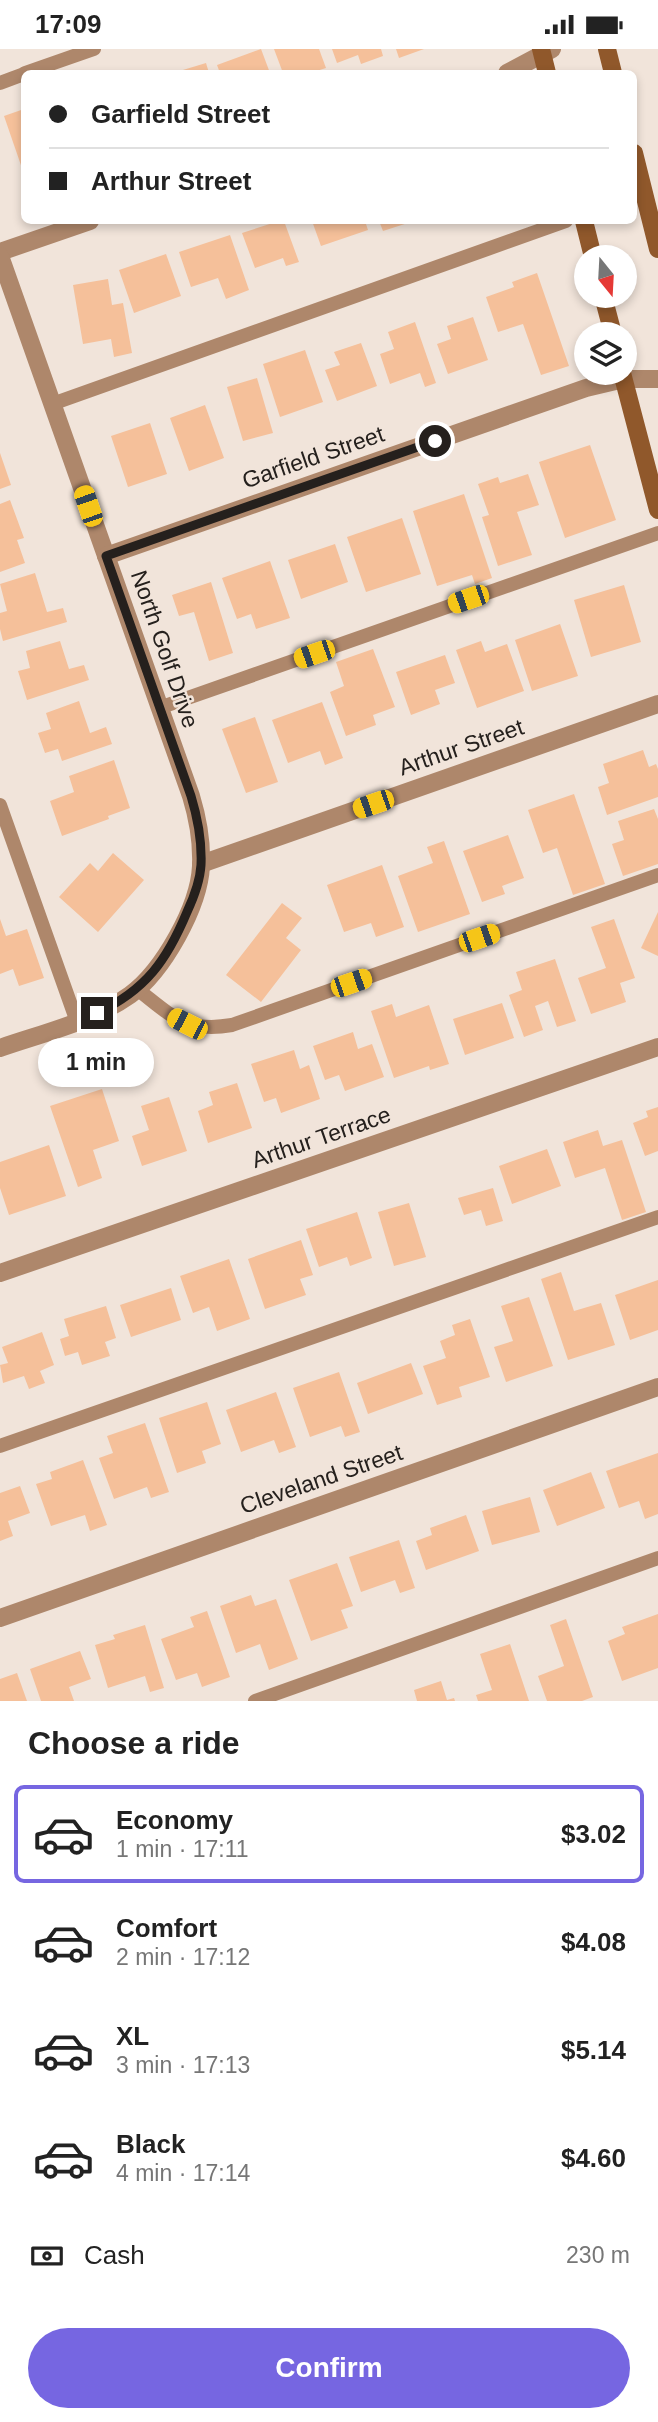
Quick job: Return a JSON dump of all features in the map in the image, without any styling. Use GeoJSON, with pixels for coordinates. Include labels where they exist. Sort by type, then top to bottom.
{"type":"FeatureCollection","features":[{"type":"Feature","properties":{"kind":"street"},"geometry":{"type":"LineString","coordinates":[[607,49],[612,70]]}},
{"type":"Feature","properties":{"kind":"street"},"geometry":{"type":"LineString","coordinates":[[512,70],[545,50],[547,70]]}},
{"type":"Feature","properties":{"kind":"street"},"geometry":{"type":"LineString","coordinates":[[637,165],[658,249]]}},
{"type":"Feature","properties":{"kind":"street"},"geometry":{"type":"LineString","coordinates":[[0,254],[82,224]]}},
{"type":"Feature","properties":{"kind":"street"},"geometry":{"type":"LineString","coordinates":[[585,224],[590,245]]}},
{"type":"Feature","properties":{"kind":"street","name":"North Golf Drive"},"geometry":{"type":"LineString","coordinates":[[0,254],[195,810],[201,864]]}},
{"type":"Feature","properties":{"kind":"street","name":"Garfield Street"},"geometry":{"type":"LineString","coordinates":[[637,377],[658,379]]}},
{"type":"Feature","properties":{"kind":"street","name":"Garfield Street"},"geometry":{"type":"LineString","coordinates":[[106,556],[595,385]]}},
{"type":"Feature","properties":{"kind":"street"},"geometry":{"type":"LineString","coordinates":[[625,385],[658,510]]}},
{"type":"Feature","properties":{"kind":"street","name":"Arthur Street"},"geometry":{"type":"LineString","coordinates":[[201,864],[658,704]]}},
{"type":"Feature","properties":{"kind":"street"},"geometry":{"type":"LineString","coordinates":[[0,1048],[77,1022],[108,1008],[137,989],[159,967],[172,946],[195,893],[201,864]]}},
{"type":"Feature","properties":{"kind":"street","name":"Arthur Terrace"},"geometry":{"type":"LineString","coordinates":[[0,1273],[658,1047]]}},
{"type":"Feature","properties":{"kind":"street","name":"Cleveland Street"},"geometry":{"type":"LineString","coordinates":[[0,1618],[658,1387]]}},
{"type":"Feature","properties":{"kind":"lane"},"geometry":{"type":"LineString","coordinates":[[36,70],[94,49]]}},
{"type":"Feature","properties":{"kind":"lane"},"geometry":{"type":"LineString","coordinates":[[0,83],[21,75]]}},
{"type":"Feature","properties":{"kind":"lane"},"geometry":{"type":"LineString","coordinates":[[52,404],[558,224]]}},
{"type":"Feature","properties":{"kind":"lane"},"geometry":{"type":"LineString","coordinates":[[159,708],[658,533]]}},
{"type":"Feature","properties":{"kind":"lane"},"geometry":{"type":"LineString","coordinates":[[0,805],[77,1022]]}},
{"type":"Feature","properties":{"kind":"lane"},"geometry":{"type":"LineString","coordinates":[[137,989],[187,1024],[213,1028],[232,1025],[658,875]]}},
{"type":"Feature","properties":{"kind":"lane"},"geometry":{"type":"LineString","coordinates":[[0,1446],[658,1217]]}},
{"type":"Feature","properties":{"kind":"lane"},"geometry":{"type":"LineString","coordinates":[[255,1701],[658,1558]]}},
{"type":"Feature","properties":{"kind":"building"},"geometry":{"type":"Polygon","coordinates":[[[261,49],[269,70],[219,70],[217,65],[261,49]]]}},
{"type":"Feature","properties":{"kind":"building"},"geometry":{"type":"Polygon","coordinates":[[[274,49],[319,49],[326,68],[320,70],[282,70],[274,49]]]}},
{"type":"Feature","properties":{"kind":"building"},"geometry":{"type":"Polygon","coordinates":[[[332,49],[381,49],[383,56],[361,64],[358,55],[337,63],[332,49]]]}},
{"type":"Feature","properties":{"kind":"building"},"geometry":{"type":"Polygon","coordinates":[[[396,49],[424,49],[399,58],[396,49]]]}},
{"type":"Feature","properties":{"kind":"building"},"geometry":{"type":"Polygon","coordinates":[[[206,63],[208,70],[183,70],[206,63]]]}},
{"type":"Feature","properties":{"kind":"building"},"geometry":{"type":"Polygon","coordinates":[[[21,110],[21,165],[4,116],[21,110]]]}},
{"type":"Feature","properties":{"kind":"building"},"geometry":{"type":"Polygon","coordinates":[[[270,224],[285,224],[299,262],[286,266],[283,258],[255,268],[242,233],[270,224]]]}},
{"type":"Feature","properties":{"kind":"building"},"geometry":{"type":"Polygon","coordinates":[[[313,224],[366,224],[368,230],[321,246],[313,224]]]}},
{"type":"Feature","properties":{"kind":"building"},"geometry":{"type":"Polygon","coordinates":[[[380,224],[405,224],[383,231],[380,224]]]}},
{"type":"Feature","properties":{"kind":"building"},"geometry":{"type":"Polygon","coordinates":[[[230,235],[249,290],[226,299],[218,278],[191,287],[179,252],[230,235]]]}},
{"type":"Feature","properties":{"kind":"building"},"geometry":{"type":"Polygon","coordinates":[[[166,254],[181,296],[134,313],[119,270],[166,254]]]}},
{"type":"Feature","properties":{"kind":"building"},"geometry":{"type":"Polygon","coordinates":[[[537,273],[569,366],[541,375],[523,324],[498,332],[486,297],[514,287],[512,282],[537,273]]]}},
{"type":"Feature","properties":{"kind":"building"},"geometry":{"type":"Polygon","coordinates":[[[108,279],[112,305],[123,303],[132,353],[114,357],[111,339],[83,344],[73,285],[108,279]]]}},
{"type":"Feature","properties":{"kind":"building"},"geometry":{"type":"Polygon","coordinates":[[[473,317],[488,360],[448,374],[437,344],[451,339],[447,326],[473,317]]]}},
{"type":"Feature","properties":{"kind":"building"},"geometry":{"type":"Polygon","coordinates":[[[415,322],[436,383],[425,387],[420,373],[390,384],[380,354],[394,349],[388,332],[415,322]]]}},
{"type":"Feature","properties":{"kind":"building"},"geometry":{"type":"Polygon","coordinates":[[[361,343],[377,386],[337,401],[325,370],[340,365],[334,352],[361,343]]]}},
{"type":"Feature","properties":{"kind":"building"},"geometry":{"type":"Polygon","coordinates":[[[305,350],[323,402],[280,417],[263,364],[305,350]]]}},
{"type":"Feature","properties":{"kind":"building"},"geometry":{"type":"Polygon","coordinates":[[[257,378],[273,433],[243,441],[227,387],[257,378]]]}},
{"type":"Feature","properties":{"kind":"building"},"geometry":{"type":"Polygon","coordinates":[[[205,405],[224,458],[189,471],[170,418],[205,405]]]}},
{"type":"Feature","properties":{"kind":"building"},"geometry":{"type":"Polygon","coordinates":[[[150,423],[167,474],[128,487],[111,436],[150,423]]]}},
{"type":"Feature","properties":{"kind":"building"},"geometry":{"type":"Polygon","coordinates":[[[590,445],[616,520],[565,538],[539,462],[590,445]]]}},
{"type":"Feature","properties":{"kind":"building"},"geometry":{"type":"Polygon","coordinates":[[[0,453],[11,485],[0,489],[0,453]]]}},
{"type":"Feature","properties":{"kind":"building"},"geometry":{"type":"Polygon","coordinates":[[[528,474],[539,505],[517,512],[532,555],[498,566],[482,517],[489,515],[478,484],[498,477],[500,483],[528,474]]]}},
{"type":"Feature","properties":{"kind":"building"},"geometry":{"type":"Polygon","coordinates":[[[464,494],[492,578],[475,584],[472,575],[437,586],[413,511],[464,494]]]}},
{"type":"Feature","properties":{"kind":"building"},"geometry":{"type":"Polygon","coordinates":[[[10,500],[24,538],[17,540],[25,563],[0,572],[0,504],[10,500]]]}},
{"type":"Feature","properties":{"kind":"building"},"geometry":{"type":"Polygon","coordinates":[[[402,518],[421,574],[366,592],[347,537],[402,518]]]}},
{"type":"Feature","properties":{"kind":"building"},"geometry":{"type":"Polygon","coordinates":[[[335,544],[348,582],[301,599],[288,560],[335,544]]]}},
{"type":"Feature","properties":{"kind":"building"},"geometry":{"type":"Polygon","coordinates":[[[270,561],[290,618],[256,629],[251,614],[237,619],[222,578],[270,561]]]}},
{"type":"Feature","properties":{"kind":"building"},"geometry":{"type":"Polygon","coordinates":[[[35,573],[47,612],[63,608],[67,622],[3,641],[0,613],[7,611],[0,584],[35,573]]]}},
{"type":"Feature","properties":{"kind":"building"},"geometry":{"type":"Polygon","coordinates":[[[211,582],[233,653],[209,661],[194,612],[179,616],[172,595],[211,582]]]}},
{"type":"Feature","properties":{"kind":"building"},"geometry":{"type":"Polygon","coordinates":[[[624,585],[641,642],[591,657],[574,600],[624,585]]]}},
{"type":"Feature","properties":{"kind":"building"},"geometry":{"type":"Polygon","coordinates":[[[560,624],[578,676],[532,691],[515,640],[560,624]]]}},
{"type":"Feature","properties":{"kind":"building"},"geometry":{"type":"Polygon","coordinates":[[[60,641],[69,669],[84,665],[89,680],[27,700],[18,671],[30,668],[26,651],[60,641]]]}},
{"type":"Feature","properties":{"kind":"building"},"geometry":{"type":"Polygon","coordinates":[[[481,641],[485,652],[507,644],[524,691],[477,708],[456,650],[481,641]]]}},
{"type":"Feature","properties":{"kind":"building"},"geometry":{"type":"Polygon","coordinates":[[[373,649],[395,707],[373,715],[376,725],[346,736],[330,692],[344,686],[336,662],[373,649]]]}},
{"type":"Feature","properties":{"kind":"building"},"geometry":{"type":"Polygon","coordinates":[[[445,655],[455,683],[435,690],[440,704],[411,715],[396,672],[445,655]]]}},
{"type":"Feature","properties":{"kind":"building"},"geometry":{"type":"Polygon","coordinates":[[[79,701],[90,733],[106,727],[112,744],[62,761],[58,749],[45,753],[38,733],[51,729],[46,713],[79,701]]]}},
{"type":"Feature","properties":{"kind":"building"},"geometry":{"type":"Polygon","coordinates":[[[322,702],[343,758],[325,765],[320,751],[288,763],[272,720],[322,702]]]}},
{"type":"Feature","properties":{"kind":"building"},"geometry":{"type":"Polygon","coordinates":[[[255,717],[278,782],[246,793],[222,729],[255,717]]]}},
{"type":"Feature","properties":{"kind":"building"},"geometry":{"type":"Polygon","coordinates":[[[643,750],[649,767],[656,764],[658,769],[658,797],[607,815],[598,787],[609,783],[603,764],[643,750]]]}},
{"type":"Feature","properties":{"kind":"building"},"geometry":{"type":"Polygon","coordinates":[[[114,760],[130,808],[108,816],[109,819],[62,836],[50,801],[74,792],[69,776],[114,760]]]}},
{"type":"Feature","properties":{"kind":"building"},"geometry":{"type":"Polygon","coordinates":[[[574,794],[605,884],[573,895],[557,848],[543,853],[528,810],[574,794]]]}},
{"type":"Feature","properties":{"kind":"building"},"geometry":{"type":"Polygon","coordinates":[[[654,809],[658,819],[658,864],[623,876],[612,844],[624,840],[618,821],[654,809]]]}},
{"type":"Feature","properties":{"kind":"building"},"geometry":{"type":"Polygon","coordinates":[[[508,835],[524,878],[502,886],[505,894],[482,902],[463,851],[508,835]]]}},
{"type":"Feature","properties":{"kind":"building"},"geometry":{"type":"Polygon","coordinates":[[[444,841],[470,914],[418,932],[398,876],[433,863],[427,847],[444,841]]]}},
{"type":"Feature","properties":{"kind":"building"},"geometry":{"type":"Polygon","coordinates":[[[113,853],[144,880],[98,932],[59,897],[90,863],[98,871],[113,853]]]}},
{"type":"Feature","properties":{"kind":"building"},"geometry":{"type":"Polygon","coordinates":[[[382,865],[404,927],[376,937],[371,923],[344,932],[327,885],[382,865]]]}},
{"type":"Feature","properties":{"kind":"building"},"geometry":{"type":"Polygon","coordinates":[[[282,903],[302,918],[286,938],[301,950],[261,1002],[226,975],[282,903]]]}},
{"type":"Feature","properties":{"kind":"building"},"geometry":{"type":"Polygon","coordinates":[[[658,912],[658,956],[641,948],[658,912]]]}},
{"type":"Feature","properties":{"kind":"building"},"geometry":{"type":"Polygon","coordinates":[[[0,919],[6,936],[27,929],[44,978],[19,986],[13,969],[0,974],[0,919]]]}},
{"type":"Feature","properties":{"kind":"building"},"geometry":{"type":"Polygon","coordinates":[[[614,919],[635,978],[620,983],[626,1002],[591,1014],[578,978],[606,968],[591,927],[614,919]]]}},
{"type":"Feature","properties":{"kind":"building"},"geometry":{"type":"Polygon","coordinates":[[[555,959],[576,1021],[557,1027],[548,1001],[535,1006],[543,1030],[524,1037],[509,995],[522,990],[516,972],[555,959]]]}},
{"type":"Feature","properties":{"kind":"building"},"geometry":{"type":"Polygon","coordinates":[[[502,1003],[514,1038],[465,1055],[453,1019],[502,1003]]]}},
{"type":"Feature","properties":{"kind":"building"},"geometry":{"type":"Polygon","coordinates":[[[392,1004],[396,1017],[429,1005],[449,1064],[430,1070],[429,1066],[394,1078],[371,1011],[392,1004]]]}},
{"type":"Feature","properties":{"kind":"building"},"geometry":{"type":"Polygon","coordinates":[[[353,1032],[358,1049],[372,1044],[384,1077],[345,1091],[339,1075],[325,1080],[313,1046],[353,1032]]]}},
{"type":"Feature","properties":{"kind":"building"},"geometry":{"type":"Polygon","coordinates":[[[294,1050],[300,1069],[309,1065],[320,1099],[281,1113],[276,1098],[264,1102],[251,1064],[294,1050]]]}},
{"type":"Feature","properties":{"kind":"building"},"geometry":{"type":"Polygon","coordinates":[[[237,1083],[252,1128],[208,1143],[198,1111],[213,1105],[209,1092],[237,1083]]]}},
{"type":"Feature","properties":{"kind":"building"},"geometry":{"type":"Polygon","coordinates":[[[102,1089],[119,1141],[93,1150],[102,1178],[78,1187],[50,1106],[102,1089]]]}},
{"type":"Feature","properties":{"kind":"building"},"geometry":{"type":"Polygon","coordinates":[[[169,1097],[187,1151],[142,1166],[132,1136],[149,1130],[141,1106],[169,1097]]]}},
{"type":"Feature","properties":{"kind":"building"},"geometry":{"type":"Polygon","coordinates":[[[658,1107],[658,1151],[645,1156],[633,1123],[648,1117],[646,1111],[658,1107]]]}},
{"type":"Feature","properties":{"kind":"building"},"geometry":{"type":"Polygon","coordinates":[[[598,1130],[603,1146],[622,1140],[646,1212],[622,1220],[605,1168],[575,1178],[563,1142],[598,1130]]]}},
{"type":"Feature","properties":{"kind":"building"},"geometry":{"type":"Polygon","coordinates":[[[49,1145],[66,1196],[9,1215],[0,1188],[0,1162],[49,1145]]]}},
{"type":"Feature","properties":{"kind":"building"},"geometry":{"type":"Polygon","coordinates":[[[547,1149],[561,1186],[512,1204],[499,1166],[547,1149]]]}},
{"type":"Feature","properties":{"kind":"building"},"geometry":{"type":"Polygon","coordinates":[[[493,1188],[503,1221],[486,1226],[481,1210],[464,1215],[458,1198],[493,1188]]]}},
{"type":"Feature","properties":{"kind":"building"},"geometry":{"type":"Polygon","coordinates":[[[409,1203],[426,1257],[394,1266],[378,1212],[409,1203]]]}},
{"type":"Feature","properties":{"kind":"building"},"geometry":{"type":"Polygon","coordinates":[[[357,1212],[372,1258],[350,1266],[347,1257],[319,1267],[306,1229],[357,1212]]]}},
{"type":"Feature","properties":{"kind":"building"},"geometry":{"type":"Polygon","coordinates":[[[301,1240],[313,1275],[300,1279],[306,1295],[265,1309],[248,1259],[301,1240]]]}},
{"type":"Feature","properties":{"kind":"building"},"geometry":{"type":"Polygon","coordinates":[[[229,1259],[250,1319],[217,1331],[209,1307],[193,1313],[180,1276],[229,1259]]]}},
{"type":"Feature","properties":{"kind":"building"},"geometry":{"type":"Polygon","coordinates":[[[561,1272],[574,1311],[601,1303],[615,1345],[568,1360],[541,1279],[561,1272]]]}},
{"type":"Feature","properties":{"kind":"building"},"geometry":{"type":"Polygon","coordinates":[[[658,1280],[658,1330],[630,1340],[615,1295],[658,1280]]]}},
{"type":"Feature","properties":{"kind":"building"},"geometry":{"type":"Polygon","coordinates":[[[171,1288],[181,1320],[131,1337],[120,1305],[171,1288]]]}},
{"type":"Feature","properties":{"kind":"building"},"geometry":{"type":"Polygon","coordinates":[[[529,1297],[553,1366],[506,1382],[494,1347],[513,1341],[501,1306],[529,1297]]]}},
{"type":"Feature","properties":{"kind":"building"},"geometry":{"type":"Polygon","coordinates":[[[106,1306],[116,1338],[105,1342],[110,1356],[82,1365],[78,1352],[65,1356],[60,1339],[69,1336],[64,1319],[106,1306]]]}},
{"type":"Feature","properties":{"kind":"building"},"geometry":{"type":"Polygon","coordinates":[[[470,1319],[490,1377],[459,1387],[462,1397],[437,1405],[423,1366],[446,1358],[440,1341],[455,1335],[452,1325],[470,1319]]]}},
{"type":"Feature","properties":{"kind":"building"},"geometry":{"type":"Polygon","coordinates":[[[42,1332],[54,1365],[40,1371],[45,1383],[29,1389],[24,1376],[3,1383],[0,1365],[8,1363],[2,1347],[42,1332]]]}},
{"type":"Feature","properties":{"kind":"building"},"geometry":{"type":"Polygon","coordinates":[[[411,1363],[423,1394],[368,1414],[357,1383],[411,1363]]]}},
{"type":"Feature","properties":{"kind":"building"},"geometry":{"type":"Polygon","coordinates":[[[339,1372],[360,1432],[345,1437],[341,1426],[310,1437],[293,1388],[339,1372]]]}},
{"type":"Feature","properties":{"kind":"building"},"geometry":{"type":"Polygon","coordinates":[[[276,1392],[296,1447],[279,1453],[274,1440],[241,1452],[226,1410],[276,1392]]]}},
{"type":"Feature","properties":{"kind":"building"},"geometry":{"type":"Polygon","coordinates":[[[207,1402],[221,1444],[202,1451],[206,1463],[177,1473],[159,1418],[207,1402]]]}},
{"type":"Feature","properties":{"kind":"building"},"geometry":{"type":"Polygon","coordinates":[[[145,1423],[169,1492],[151,1498],[147,1487],[114,1499],[99,1458],[113,1453],[107,1436],[145,1423]]]}},
{"type":"Feature","properties":{"kind":"building"},"geometry":{"type":"Polygon","coordinates":[[[658,1453],[658,1514],[645,1519],[639,1501],[619,1508],[606,1471],[658,1453]]]}},
{"type":"Feature","properties":{"kind":"building"},"geometry":{"type":"Polygon","coordinates":[[[83,1460],[107,1525],[90,1531],[85,1515],[51,1526],[36,1484],[52,1479],[50,1472],[83,1460]]]}},
{"type":"Feature","properties":{"kind":"building"},"geometry":{"type":"Polygon","coordinates":[[[591,1472],[605,1508],[557,1526],[543,1490],[591,1472]]]}},
{"type":"Feature","properties":{"kind":"building"},"geometry":{"type":"Polygon","coordinates":[[[20,1486],[30,1513],[8,1521],[13,1536],[0,1541],[0,1493],[20,1486]]]}},
{"type":"Feature","properties":{"kind":"building"},"geometry":{"type":"Polygon","coordinates":[[[530,1497],[540,1532],[492,1545],[482,1511],[530,1497]]]}},
{"type":"Feature","properties":{"kind":"building"},"geometry":{"type":"Polygon","coordinates":[[[466,1515],[479,1551],[426,1570],[416,1541],[432,1535],[430,1528],[466,1515]]]}},
{"type":"Feature","properties":{"kind":"building"},"geometry":{"type":"Polygon","coordinates":[[[399,1540],[415,1588],[400,1593],[395,1580],[361,1592],[349,1557],[399,1540]]]}},
{"type":"Feature","properties":{"kind":"building"},"geometry":{"type":"Polygon","coordinates":[[[337,1563],[353,1606],[341,1610],[348,1628],[311,1641],[289,1580],[337,1563]]]}},
{"type":"Feature","properties":{"kind":"building"},"geometry":{"type":"Polygon","coordinates":[[[251,1595],[255,1606],[276,1599],[298,1659],[269,1670],[260,1644],[236,1653],[220,1606],[251,1595]]]}},
{"type":"Feature","properties":{"kind":"building"},"geometry":{"type":"Polygon","coordinates":[[[207,1611],[230,1677],[202,1687],[197,1673],[176,1680],[161,1639],[194,1627],[190,1617],[207,1611]]]}},
{"type":"Feature","properties":{"kind":"building"},"geometry":{"type":"Polygon","coordinates":[[[658,1614],[658,1668],[622,1681],[608,1641],[625,1634],[622,1627],[658,1614]]]}},
{"type":"Feature","properties":{"kind":"building"},"geometry":{"type":"Polygon","coordinates":[[[566,1619],[593,1697],[582,1701],[547,1701],[538,1676],[564,1666],[550,1625],[566,1619]]]}},
{"type":"Feature","properties":{"kind":"building"},"geometry":{"type":"Polygon","coordinates":[[[145,1625],[164,1688],[150,1692],[145,1676],[108,1688],[95,1645],[115,1639],[113,1635],[145,1625]]]}},
{"type":"Feature","properties":{"kind":"building"},"geometry":{"type":"Polygon","coordinates":[[[510,1644],[529,1701],[478,1701],[476,1695],[492,1690],[480,1654],[510,1644]]]}},
{"type":"Feature","properties":{"kind":"building"},"geometry":{"type":"Polygon","coordinates":[[[80,1651],[91,1679],[69,1687],[74,1701],[41,1701],[30,1669],[80,1651]]]}},
{"type":"Feature","properties":{"kind":"building"},"geometry":{"type":"Polygon","coordinates":[[[17,1673],[27,1701],[0,1701],[0,1679],[17,1673]]]}},
{"type":"Feature","properties":{"kind":"building"},"geometry":{"type":"Polygon","coordinates":[[[441,1681],[447,1700],[454,1698],[455,1701],[417,1701],[414,1690],[441,1681]]]}},
{"type":"Feature","properties":{"kind":"route"},"geometry":{"type":"LineString","coordinates":[[97,1013],[130,995],[159,967],[172,946],[195,893],[201,864],[198,826],[191,796],[106,556],[435,441]]}}]}
